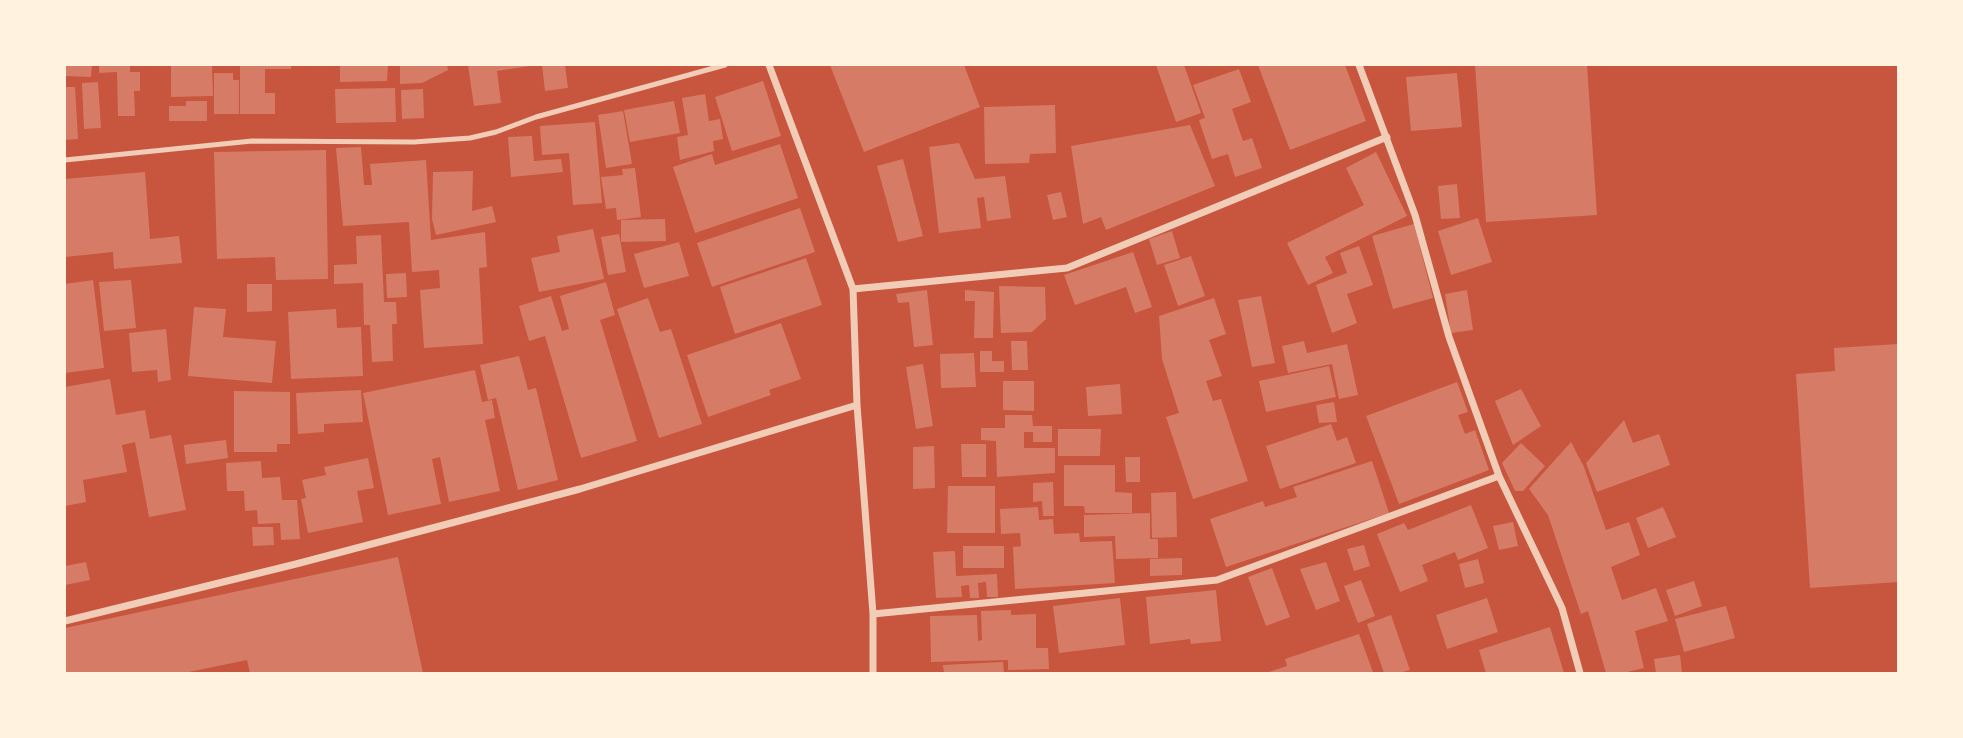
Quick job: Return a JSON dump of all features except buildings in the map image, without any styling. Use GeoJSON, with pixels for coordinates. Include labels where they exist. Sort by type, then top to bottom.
{"type":"FeatureCollection","features":[{"type":"Feature","properties":{"kind":"street"},"geometry":{"type":"LineString","coordinates":[[769,65],[853,289],[857,405],[873,614],[873,673]]}},
{"type":"Feature","properties":{"kind":"street"},"geometry":{"type":"LineString","coordinates":[[1359,65],[1415,215],[1449,337],[1499,476],[1562,608],[1580,673]]}},
{"type":"Feature","properties":{"kind":"street"},"geometry":{"type":"LineString","coordinates":[[853,289],[1067,268],[1387,137]]}},
{"type":"Feature","properties":{"kind":"street"},"geometry":{"type":"LineString","coordinates":[[65,621],[296,564],[580,489],[857,405]]}},
{"type":"Feature","properties":{"kind":"street"},"geometry":{"type":"LineString","coordinates":[[873,614],[1217,580],[1499,476]]}},
{"type":"Feature","properties":{"kind":"lane"},"geometry":{"type":"LineString","coordinates":[[65,160],[252,141],[414,142],[470,138],[725,65]]}}]}
